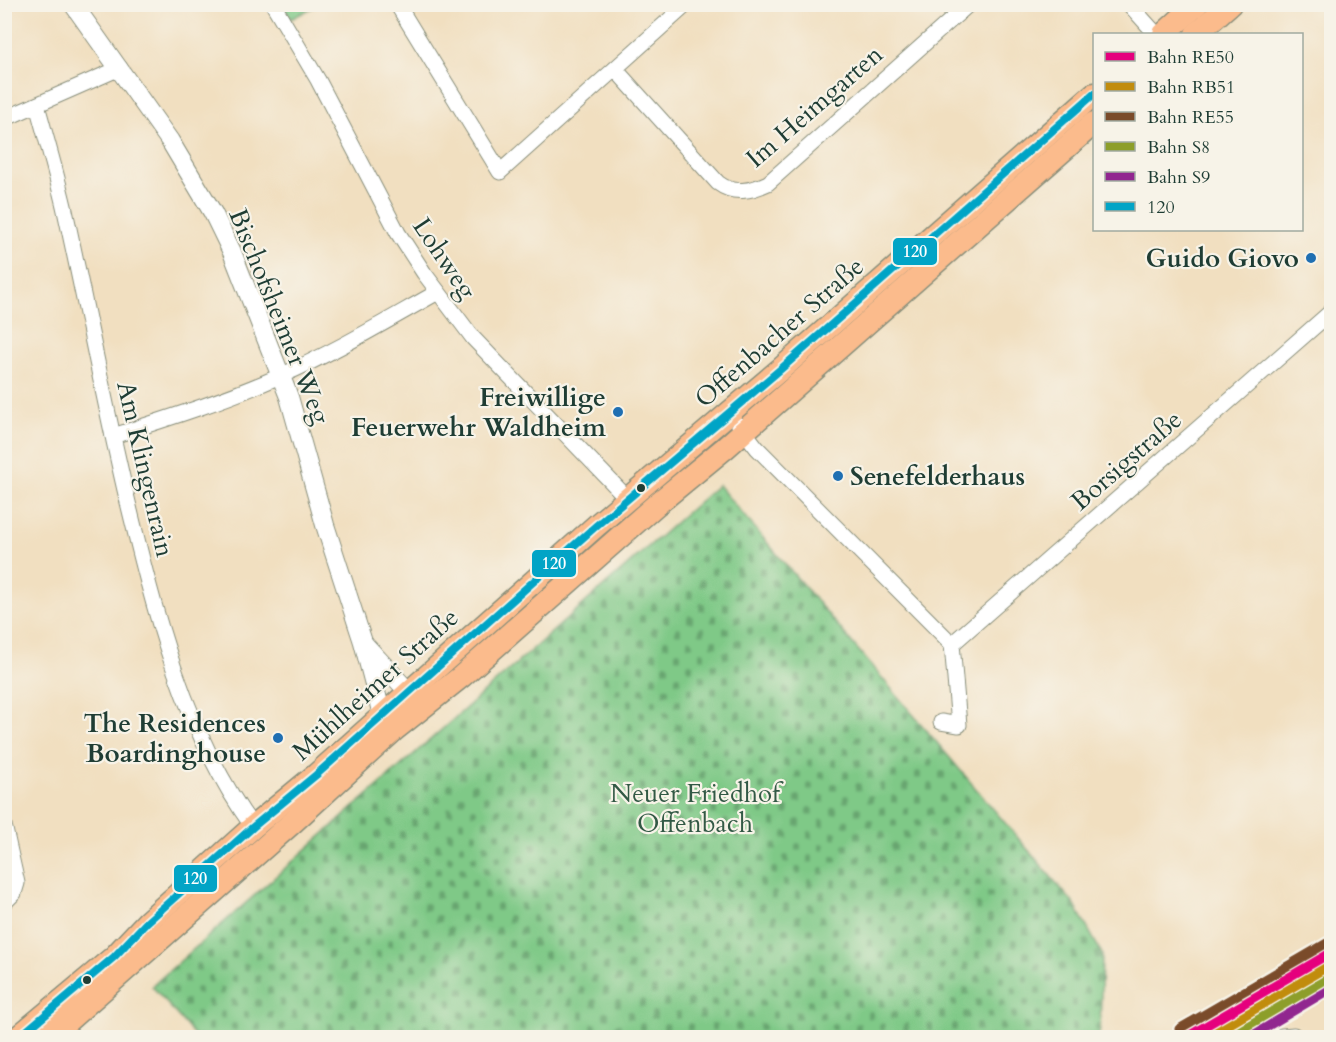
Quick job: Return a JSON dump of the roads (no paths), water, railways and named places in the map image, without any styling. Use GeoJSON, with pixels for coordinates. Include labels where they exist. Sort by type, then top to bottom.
{"type":"FeatureCollection","features":[{"type":"Feature","properties":{"kind":"main road"},"geometry":{"type":"LineString","coordinates":[[1165,33],[1197,4]]}},
{"type":"Feature","properties":{"kind":"main road"},"geometry":{"type":"LineString","coordinates":[[1197,33],[1230,4]]}},
{"type":"Feature","properties":{"kind":"main road","name":"Offenbacher Straße"},"geometry":{"type":"LineString","coordinates":[[691,446],[1093,96]]}},
{"type":"Feature","properties":{"kind":"main road","name":"Offenbacher Straße"},"geometry":{"type":"LineString","coordinates":[[709,461],[1093,125]]}},
{"type":"Feature","properties":{"kind":"main road","name":"Mühlheimer Straße"},"geometry":{"type":"LineString","coordinates":[[33,1035],[147,922],[253,828],[416,700],[597,525],[691,446]]}},
{"type":"Feature","properties":{"kind":"main road","name":"Mühlheimer Straße"},"geometry":{"type":"LineString","coordinates":[[416,700],[446,688],[462,676],[709,461]]}},
{"type":"Feature","properties":{"kind":"main road","name":"Mühlheimer Straße"},"geometry":{"type":"LineString","coordinates":[[33,1035],[293,822],[388,723]]}},
{"type":"Feature","properties":{"kind":"street","name":"Bischofsheimer Weg"},"geometry":{"type":"LineString","coordinates":[[74,4],[120,68],[193,179],[223,231],[282,375],[325,525],[388,723]]}},
{"type":"Feature","properties":{"kind":"street","name":"Lohweg"},"geometry":{"type":"LineString","coordinates":[[273,4],[318,80],[398,233],[438,292],[473,338],[629,500]]}},
{"type":"Feature","properties":{"kind":"street"},"geometry":{"type":"LineString","coordinates":[[397,4],[500,172],[687,4]]}},
{"type":"Feature","properties":{"kind":"street","name":"Im Heimgarten"},"geometry":{"type":"LineString","coordinates":[[615,69],[718,183],[733,190],[747,191],[768,183],[969,4]]}},
{"type":"Feature","properties":{"kind":"street"},"geometry":{"type":"LineString","coordinates":[[1129,4],[1155,33]]}},
{"type":"Feature","properties":{"kind":"street"},"geometry":{"type":"LineString","coordinates":[[4,119],[120,68]]}},
{"type":"Feature","properties":{"kind":"street","name":"Am Klingenrain"},"geometry":{"type":"LineString","coordinates":[[37,105],[63,203],[113,436],[148,581],[187,702],[207,750],[239,808],[253,828]]}},
{"type":"Feature","properties":{"kind":"street"},"geometry":{"type":"LineString","coordinates":[[113,436],[219,401],[282,375],[360,336],[438,292]]}},
{"type":"Feature","properties":{"kind":"street","name":"Borsigstraße"},"geometry":{"type":"LineString","coordinates":[[952,644],[1332,311]]}},
{"type":"Feature","properties":{"kind":"street"},"geometry":{"type":"LineString","coordinates":[[729,414],[757,448],[952,644],[959,725],[941,722]]}},
{"type":"Feature","properties":{"kind":"street","name":"Bischofsheimer Weg"},"geometry":{"type":"LineString","coordinates":[[363,642],[416,700]]}},
{"type":"Feature","properties":{"kind":"street"},"geometry":{"type":"LineString","coordinates":[[4,825],[17,883],[14,893],[4,903]]}},
{"type":"Feature","properties":{"kind":"street"},"geometry":{"type":"LineString","coordinates":[[1262,1038],[1294,1035]]}},
{"type":"Feature","properties":{"kind":"rail line","name":"RE55"},"geometry":{"type":"LineString","coordinates":[[1179,1029],[1327,943]]}},
{"type":"Feature","properties":{"kind":"rail line","name":"RE50"},"geometry":{"type":"LineString","coordinates":[[1185,1038],[1332,952]]}},
{"type":"Feature","properties":{"kind":"rail line","name":"RB51"},"geometry":{"type":"LineString","coordinates":[[1206,1038],[1332,964]]}},
{"type":"Feature","properties":{"kind":"rail line","name":"S8"},"geometry":{"type":"LineString","coordinates":[[1227,1038],[1332,976]]}},
{"type":"Feature","properties":{"kind":"rail line","name":"S9"},"geometry":{"type":"LineString","coordinates":[[1248,1038],[1332,988]]}},
{"type":"Feature","properties":{"kind":"place","name":"Guido Giovo"},"geometry":{"type":"Point","coordinates":[1311,258]}},
{"type":"Feature","properties":{"kind":"place","name":"Freiwillige Feuerwehr Waldheim"},"geometry":{"type":"Point","coordinates":[618,412]}},
{"type":"Feature","properties":{"kind":"place","name":"Senefelderhaus"},"geometry":{"type":"Point","coordinates":[838,476]}},
{"type":"Feature","properties":{"kind":"place","name":"The Residences Boardinghouse"},"geometry":{"type":"Point","coordinates":[278,738]}},
{"type":"Feature","properties":{"kind":"park label","name":"Neuer Friedhof Offenbach"},"geometry":{"type":"Point","coordinates":[695,808]}}]}
